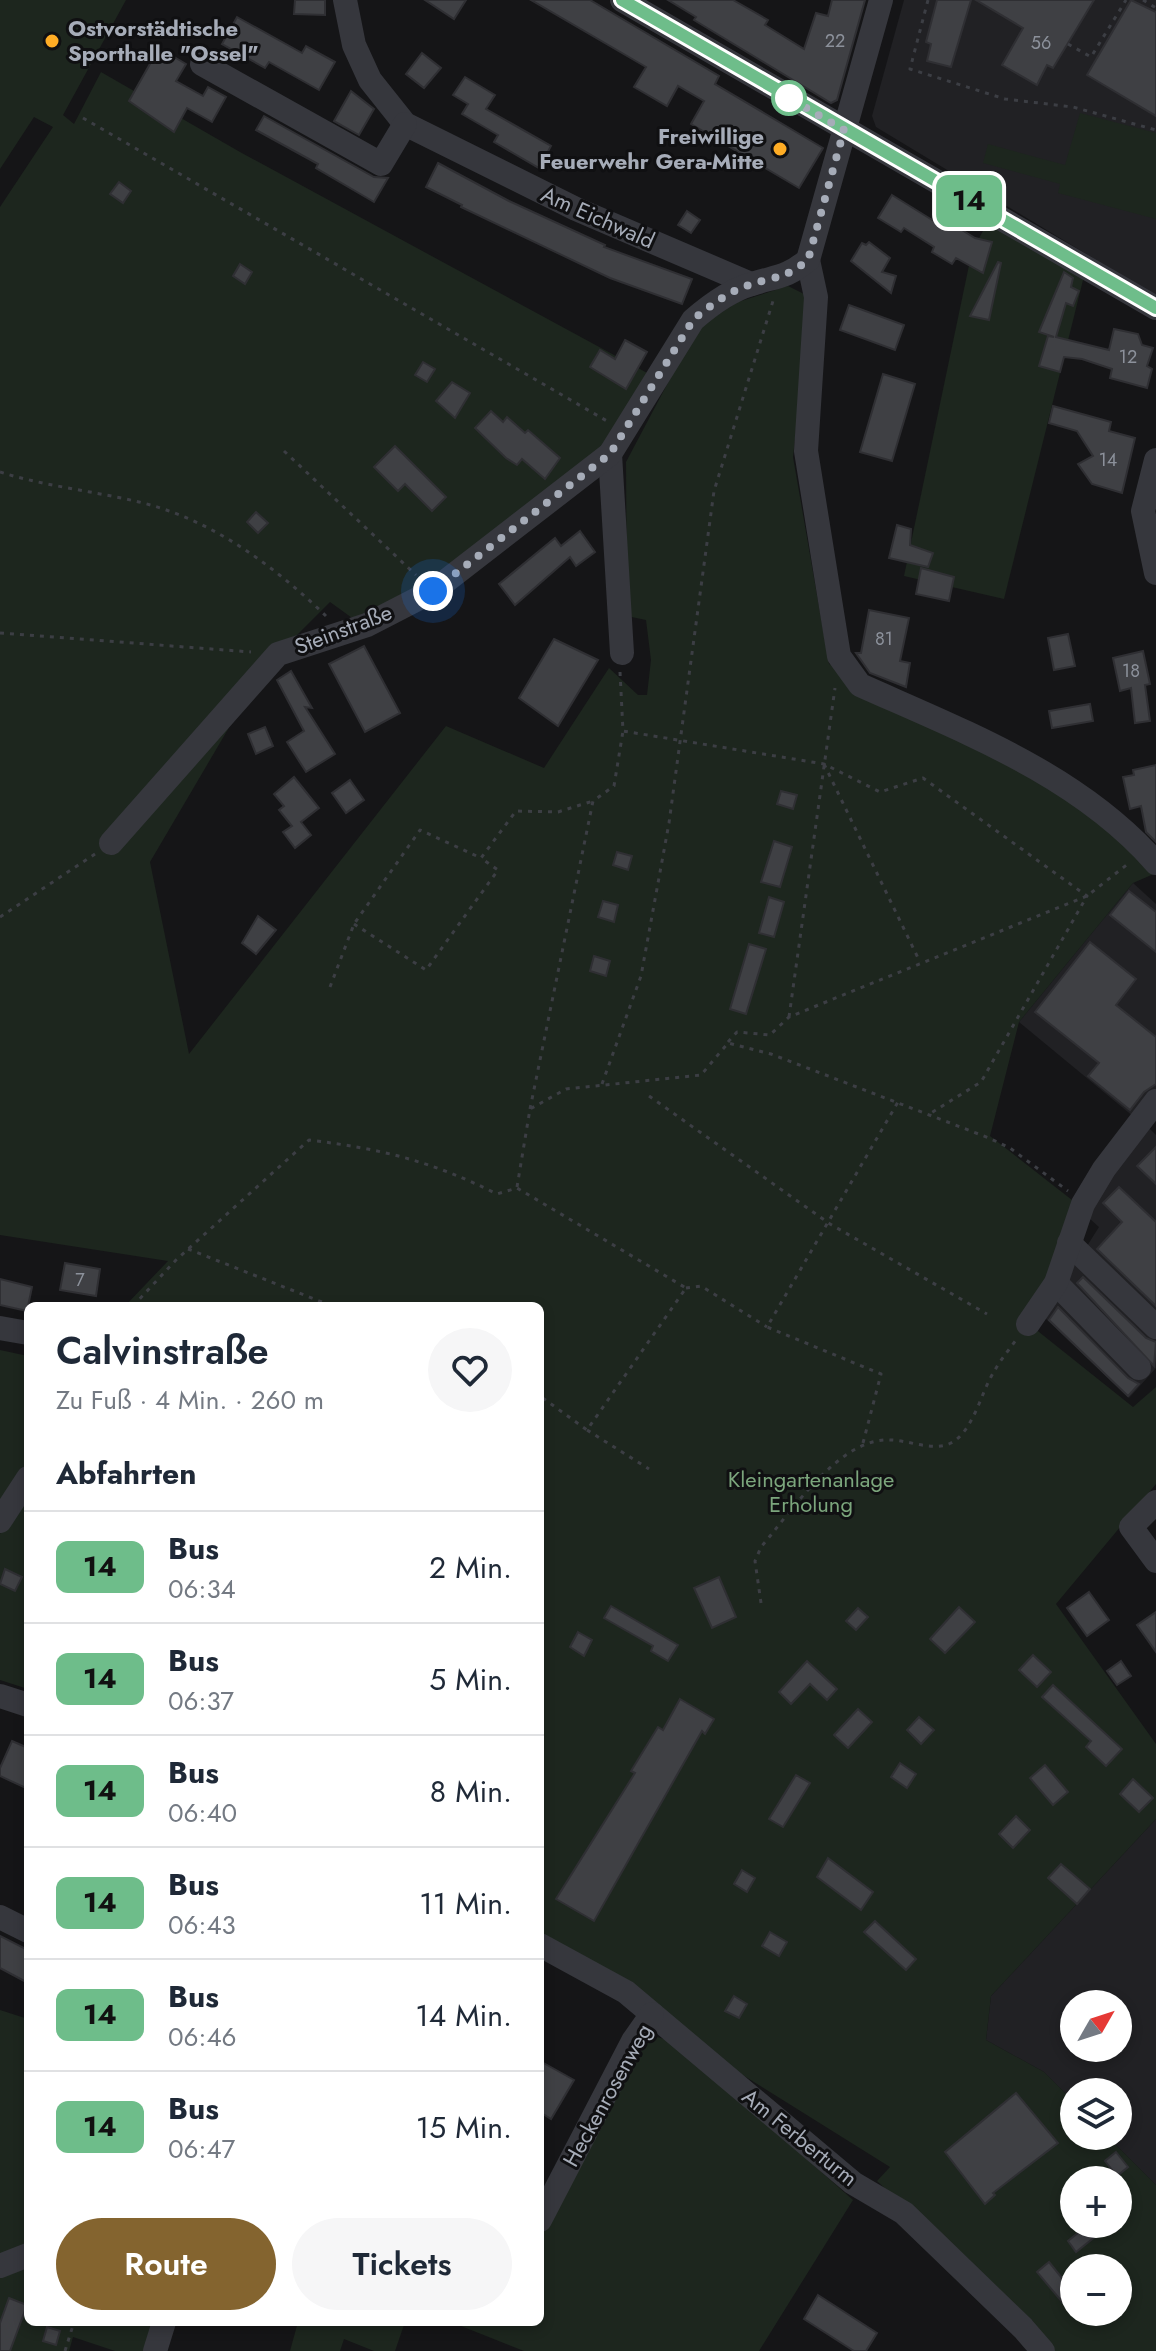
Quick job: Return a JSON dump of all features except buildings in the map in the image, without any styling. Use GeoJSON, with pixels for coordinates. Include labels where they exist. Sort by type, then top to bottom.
{"type":"FeatureCollection","features":[{"type":"Feature","properties":{"kind":"street","name":"Am Eichwald"},"geometry":{"type":"LineString","coordinates":[[345,0],[354,45],[370,80],[405,124],[576,209],[751,284]]}},
{"type":"Feature","properties":{"kind":"street"},"geometry":{"type":"LineString","coordinates":[[622,0],[1156,308]]}},
{"type":"Feature","properties":{"kind":"street"},"geometry":{"type":"LineString","coordinates":[[881,0],[808,260],[816,297],[806,451],[839,656],[860,685],[970,734],[1076,792],[1150,857]]}},
{"type":"Feature","properties":{"kind":"street"},"geometry":{"type":"LineString","coordinates":[[202,64],[381,164],[405,124]]}},
{"type":"Feature","properties":{"kind":"street","name":"Steinstraße"},"geometry":{"type":"LineString","coordinates":[[111,843],[278,654],[367,625],[433,591],[610,454],[693,320],[708,307],[751,284],[775,280],[808,260]]}},
{"type":"Feature","properties":{"kind":"street"},"geometry":{"type":"LineString","coordinates":[[610,454],[622,653]]}},
{"type":"Feature","properties":{"kind":"street"},"geometry":{"type":"LineString","coordinates":[[1156,460],[1143,511],[1156,573]]}},
{"type":"Feature","properties":{"kind":"street"},"geometry":{"type":"LineString","coordinates":[[1028,1324],[1056,1283],[1083,1204],[1104,1169],[1156,1101]]}},
{"type":"Feature","properties":{"kind":"street"},"geometry":{"type":"LineString","coordinates":[[1069,1243],[1156,1327]]}},
{"type":"Feature","properties":{"kind":"street"},"geometry":{"type":"LineString","coordinates":[[1056,1283],[1139,1368]]}},
{"type":"Feature","properties":{"kind":"street"},"geometry":{"type":"LineString","coordinates":[[0,1328],[24,1332]]}},
{"type":"Feature","properties":{"kind":"street"},"geometry":{"type":"LineString","coordinates":[[0,1521],[24,1484]]}},
{"type":"Feature","properties":{"kind":"street"},"geometry":{"type":"LineString","coordinates":[[1156,1502],[1131,1527],[1156,1561]]}},
{"type":"Feature","properties":{"kind":"street"},"geometry":{"type":"LineString","coordinates":[[0,1696],[24,1704]]}},
{"type":"Feature","properties":{"kind":"street"},"geometry":{"type":"LineString","coordinates":[[0,1917],[24,1929]]}},
{"type":"Feature","properties":{"kind":"street","name":"Am Ferberturm"},"geometry":{"type":"LineString","coordinates":[[544,1947],[626,1992],[853,2183],[904,2213],[1043,2351]]}},
{"type":"Feature","properties":{"kind":"street","name":"Heckenrosenweg"},"geometry":{"type":"LineString","coordinates":[[544,2212],[633,2041],[652,2014]]}},
{"type":"Feature","properties":{"kind":"street"},"geometry":{"type":"LineString","coordinates":[[0,2266],[24,2257]]}},
{"type":"Feature","properties":{"kind":"street"},"geometry":{"type":"LineString","coordinates":[[155,2351],[163,2326]]}},
{"type":"Feature","properties":{"kind":"path"},"geometry":{"type":"LineString","coordinates":[[928,0],[910,69],[1005,99],[1073,107],[1156,130]]}},
{"type":"Feature","properties":{"kind":"path"},"geometry":{"type":"LineString","coordinates":[[1068,44],[1093,59],[1126,0]]}},
{"type":"Feature","properties":{"kind":"path"},"geometry":{"type":"LineString","coordinates":[[1143,0],[1156,8]]}},
{"type":"Feature","properties":{"kind":"path"},"geometry":{"type":"LineString","coordinates":[[83,118],[624,431]]}},
{"type":"Feature","properties":{"kind":"path"},"geometry":{"type":"LineString","coordinates":[[602,1084],[641,976],[669,823],[714,491],[772,307]]}},
{"type":"Feature","properties":{"kind":"path"},"geometry":{"type":"LineString","coordinates":[[284,451],[433,591]]}},
{"type":"Feature","properties":{"kind":"path"},"geometry":{"type":"LineString","coordinates":[[0,472],[143,503],[217,530],[303,594],[342,633]]}},
{"type":"Feature","properties":{"kind":"path"},"geometry":{"type":"LineString","coordinates":[[0,633],[278,654]]}},
{"type":"Feature","properties":{"kind":"path"},"geometry":{"type":"LineString","coordinates":[[481,858],[516,811],[558,812],[593,801],[614,786],[623,731],[619,687],[622,653]]}},
{"type":"Feature","properties":{"kind":"path"},"geometry":{"type":"LineString","coordinates":[[789,1017],[839,656]]}},
{"type":"Feature","properties":{"kind":"path"},"geometry":{"type":"LineString","coordinates":[[623,731],[824,764],[880,792],[923,778],[1087,896]]}},
{"type":"Feature","properties":{"kind":"path"},"geometry":{"type":"LineString","coordinates":[[824,764],[921,963]]}},
{"type":"Feature","properties":{"kind":"path"},"geometry":{"type":"LineString","coordinates":[[517,1188],[530,1109],[593,801]]}},
{"type":"Feature","properties":{"kind":"path"},"geometry":{"type":"LineString","coordinates":[[330,987],[354,924],[420,830],[481,858],[498,870],[426,970],[354,924]]}},
{"type":"Feature","properties":{"kind":"path"},"geometry":{"type":"LineString","coordinates":[[0,917],[111,843]]}},
{"type":"Feature","properties":{"kind":"path"},"geometry":{"type":"LineString","coordinates":[[530,1109],[566,1089],[701,1075],[737,1032],[770,1035],[789,1017],[1087,896],[1150,857]]}},
{"type":"Feature","properties":{"kind":"path"},"geometry":{"type":"LineString","coordinates":[[931,1113],[981,1082],[1087,896]]}},
{"type":"Feature","properties":{"kind":"path"},"geometry":{"type":"LineString","coordinates":[[728,1043],[771,1054],[931,1113],[1010,1148],[1083,1204]]}},
{"type":"Feature","properties":{"kind":"path"},"geometry":{"type":"LineString","coordinates":[[649,1096],[830,1224],[987,1314]]}},
{"type":"Feature","properties":{"kind":"path"},"geometry":{"type":"LineString","coordinates":[[767,1327],[830,1224],[898,1102]]}},
{"type":"Feature","properties":{"kind":"path"},"geometry":{"type":"LineString","coordinates":[[137,1302],[188,1249],[309,1140],[378,1148],[446,1169],[497,1194],[517,1188],[686,1288],[701,1286],[767,1327],[881,1374],[863,1443]]}},
{"type":"Feature","properties":{"kind":"path"},"geometry":{"type":"LineString","coordinates":[[188,1249],[322,1302]]}},
{"type":"Feature","properties":{"kind":"path"},"geometry":{"type":"LineString","coordinates":[[587,1430],[686,1288]]}},
{"type":"Feature","properties":{"kind":"path"},"geometry":{"type":"LineString","coordinates":[[761,1603],[755,1561],[761,1547],[832,1466],[863,1443],[888,1439],[936,1446],[950,1444],[963,1432],[994,1371],[1028,1324]]}},
{"type":"Feature","properties":{"kind":"path"},"geometry":{"type":"LineString","coordinates":[[544,1399],[649,1469]]}},
{"type":"Feature","properties":{"kind":"path"},"geometry":{"type":"LineString","coordinates":[[65,2351],[73,2326]]}},
{"type":"Feature","properties":{"kind":"shaded area"},"geometry":{"type":"Polygon","coordinates":[[[904,0],[1156,0],[1156,296],[876,127],[872,116],[904,0]]]}},
{"type":"Feature","properties":{"kind":"shaded area"},"geometry":{"type":"Polygon","coordinates":[[[1133,883],[1156,904],[1156,1090],[1134,1117],[1019,1022],[1133,883]]]}},
{"type":"Feature","properties":{"kind":"shaded area"},"geometry":{"type":"Polygon","coordinates":[[[1146,1125],[1156,1135],[1156,1368],[1129,1398],[1043,1316],[1099,1227],[1089,1218],[1102,1184],[1146,1125]]]}},
{"type":"Feature","properties":{"kind":"shaded area"},"geometry":{"type":"Polygon","coordinates":[[[1156,1819],[1156,2185],[1121,2150],[1132,2150],[1132,2078],[1060,2078],[1060,2088],[1044,2072],[986,2040],[991,1996],[1156,1819]]]}},
{"type":"Feature","properties":{"kind":"green space","name":"Kleingartenanlage Erholung"},"geometry":{"type":"Polygon","coordinates":[[[0,0],[126,0],[63,115],[74,124],[101,72],[240,152],[649,374],[607,446],[366,628],[330,602],[264,668],[150,862],[189,1054],[446,726],[544,768],[609,668],[638,695],[647,695],[651,660],[646,620],[627,616],[626,462],[697,328],[738,302],[788,286],[804,294],[804,357],[793,457],[829,664],[973,728],[1080,787],[1156,873],[1133,883],[1019,1022],[990,1136],[1072,1200],[1050,1280],[1024,1320],[1133,1407],[1156,1387],[1156,1484],[1056,1604],[1156,1744],[1156,1819],[991,1996],[986,2040],[1044,2072],[1060,2088],[1060,2150],[1121,2150],[1156,2185],[1156,2351],[1053,2351],[1016,2309],[877,2181],[890,2167],[725,2064],[544,1938],[544,1302],[129,1302],[168,1261],[0,1235],[0,207],[53,127],[34,117],[0,169],[0,0]]]}},
{"type":"Feature","properties":{"kind":"green space"},"geometry":{"type":"Polygon","coordinates":[[[1080,113],[1156,133],[1156,219],[1058,193],[1060,184],[983,163],[988,144],[1065,165],[1080,113]]]}},
{"type":"Feature","properties":{"kind":"green space"},"geometry":{"type":"Polygon","coordinates":[[[989,220],[1085,272],[1004,599],[904,576],[972,251],[989,220]]]}},
{"type":"Feature","properties":{"kind":"green space"},"geometry":{"type":"Polygon","coordinates":[[[0,1350],[24,1355],[24,1473],[0,1511],[0,1350]]]}},
{"type":"Feature","properties":{"kind":"green space"},"geometry":{"type":"Polygon","coordinates":[[[24,1496],[24,1688],[0,1680],[0,1534],[24,1496]]]}},
{"type":"Feature","properties":{"kind":"green space"},"geometry":{"type":"Polygon","coordinates":[[[0,2010],[24,2018],[24,2326],[157,2326],[150,2351],[115,2351],[73,2337],[69,2351],[0,2351],[0,2010]]]}},
{"type":"Feature","properties":{"kind":"green space"},"geometry":{"type":"Polygon","coordinates":[[[657,2037],[675,2042],[853,2200],[759,2351],[524,2351],[461,2326],[544,2326],[544,2228],[643,2045],[657,2037]]]}},
{"type":"Feature","properties":{"kind":"green space"},"geometry":{"type":"Polygon","coordinates":[[[297,2326],[404,2326],[395,2351],[374,2351],[344,2339],[340,2351],[290,2351],[297,2326]]]}},
{"type":"Feature","properties":{"kind":"bus line","name":"14"},"geometry":{"type":"LineString","coordinates":[[622,0],[1156,308]]}},
{"type":"Feature","properties":{"kind":"place","name":"Ostvorstädtische Sporthalle \"Ossel\""},"geometry":{"type":"Point","coordinates":[52,41]}},
{"type":"Feature","properties":{"kind":"place","name":"Freiwillige Feuerwehr Gera-Mitte"},"geometry":{"type":"Point","coordinates":[780,149]}},
{"type":"Feature","properties":{"kind":"route"},"geometry":{"type":"LineString","coordinates":[[433,591],[610,454],[693,320],[708,307],[751,284],[793,273],[808,260],[844,130],[789,98]]}}]}
